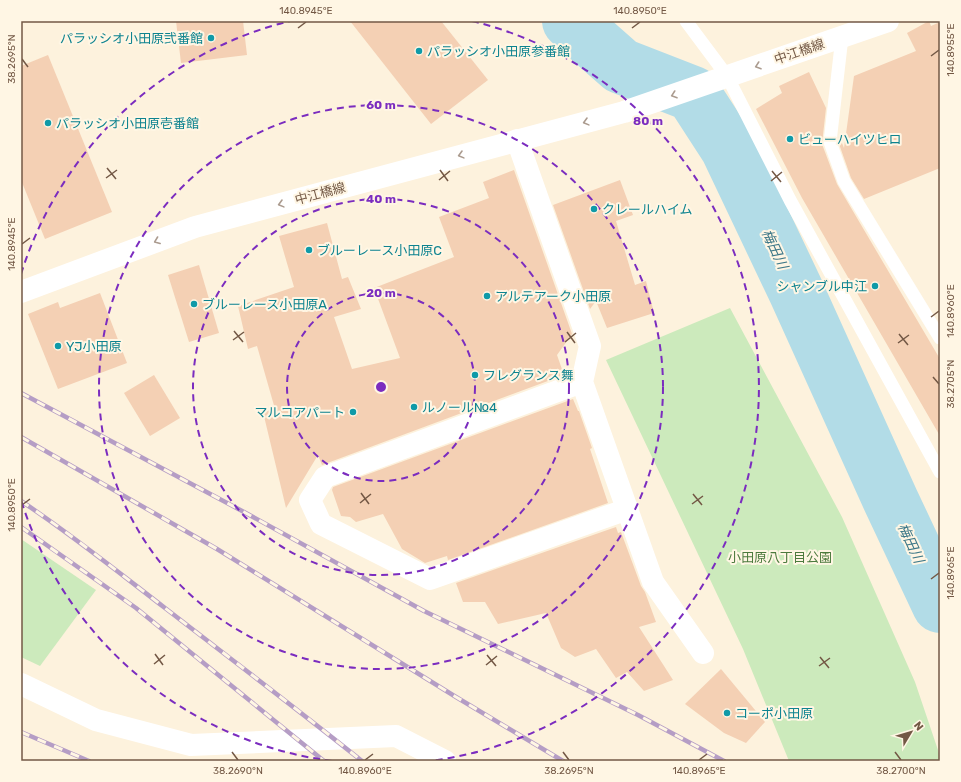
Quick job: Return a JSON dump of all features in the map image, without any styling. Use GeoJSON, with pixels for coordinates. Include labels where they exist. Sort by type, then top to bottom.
{"type":"FeatureCollection","features":[{"type":"Feature","properties":{"kind":"street","name":"中江橋線"},"geometry":{"type":"LineString","coordinates":[[21,292],[195,227],[624,112],[888,21]]}},
{"type":"Feature","properties":{"kind":"street"},"geometry":{"type":"LineString","coordinates":[[517,140],[590,346],[582,382],[653,582],[703,652]]}},
{"type":"Feature","properties":{"kind":"street"},"geometry":{"type":"LineString","coordinates":[[582,382],[325,476],[310,500],[321,524],[430,579],[628,509]]}},
{"type":"Feature","properties":{"kind":"street"},"geometry":{"type":"LineString","coordinates":[[21,684],[96,720],[191,745],[396,736],[445,761]]}},
{"type":"Feature","properties":{"kind":"lane"},"geometry":{"type":"LineString","coordinates":[[686,21],[790,200],[940,472]]}},
{"type":"Feature","properties":{"kind":"lane"},"geometry":{"type":"LineString","coordinates":[[842,37],[830,142],[844,181],[940,338]]}},
{"type":"Feature","properties":{"kind":"green space","name":"小田原八丁目公園"},"geometry":{"type":"Polygon","coordinates":[[[730,308],[842,517],[915,682],[940,756],[940,761],[789,761],[743,649],[606,360],[730,308]]]}},
{"type":"Feature","properties":{"kind":"green space"},"geometry":{"type":"Polygon","coordinates":[[[21,539],[96,590],[40,666],[21,657],[21,539]]]}},
{"type":"Feature","properties":{"kind":"building","name":"パラッシオ小田原弐番館"},"geometry":{"type":"Polygon","coordinates":[[[176,21],[243,21],[247,55],[181,63],[176,21]]]}},
{"type":"Feature","properties":{"kind":"building","name":"パラッシオ小田原参番館"},"geometry":{"type":"Polygon","coordinates":[[[350,21],[441,21],[488,80],[431,124],[350,21]]]}},
{"type":"Feature","properties":{"kind":"building"},"geometry":{"type":"Polygon","coordinates":[[[929,21],[931,26],[940,22],[940,168],[864,199],[851,178],[838,141],[839,136],[844,148],[854,76],[916,51],[907,33],[929,21]]]}},
{"type":"Feature","properties":{"kind":"building","name":"パラッシオ小田原壱番館"},"geometry":{"type":"Polygon","coordinates":[[[48,55],[112,212],[45,239],[21,180],[21,66],[48,55]]]}},
{"type":"Feature","properties":{"kind":"building"},"geometry":{"type":"Polygon","coordinates":[[[809,72],[826,108],[822,144],[837,184],[940,359],[940,436],[802,198],[756,109],[782,93],[779,86],[809,72]]]}},
{"type":"Feature","properties":{"kind":"building"},"geometry":{"type":"Polygon","coordinates":[[[514,170],[572,334],[557,355],[564,375],[322,465],[318,455],[286,508],[263,412],[275,409],[257,346],[248,349],[238,306],[294,287],[279,236],[327,223],[342,279],[348,277],[361,309],[334,317],[352,369],[400,358],[374,288],[454,257],[439,217],[489,198],[483,182],[514,170]]]}},
{"type":"Feature","properties":{"kind":"building"},"geometry":{"type":"Polygon","coordinates":[[[620,180],[633,215],[616,221],[635,285],[646,281],[654,313],[607,328],[596,301],[590,309],[553,205],[620,180]]]}},
{"type":"Feature","properties":{"kind":"building","name":"ブルーレース小田原A"},"geometry":{"type":"Polygon","coordinates":[[[199,265],[219,333],[189,342],[168,275],[199,265]]]}},
{"type":"Feature","properties":{"kind":"building"},"geometry":{"type":"Polygon","coordinates":[[[100,293],[127,363],[58,389],[28,314],[58,302],[60,308],[100,293]]]}},
{"type":"Feature","properties":{"kind":"building"},"geometry":{"type":"Polygon","coordinates":[[[154,375],[180,418],[150,436],[124,393],[154,375]]]}},
{"type":"Feature","properties":{"kind":"building"},"geometry":{"type":"Polygon","coordinates":[[[573,399],[579,411],[592,448],[590,449],[608,503],[448,560],[447,556],[425,563],[402,549],[383,514],[356,522],[350,517],[341,516],[332,490],[333,487],[573,399]]]}},
{"type":"Feature","properties":{"kind":"building"},"geometry":{"type":"Polygon","coordinates":[[[616,527],[618,533],[621,532],[656,622],[639,627],[673,680],[644,691],[627,672],[616,678],[596,649],[575,657],[561,648],[546,613],[498,624],[485,602],[463,602],[456,583],[616,527]]]}},
{"type":"Feature","properties":{"kind":"building","name":"コーポ小田原"},"geometry":{"type":"Polygon","coordinates":[[[721,669],[765,722],[746,743],[724,733],[685,704],[721,669]]]}},
{"type":"Feature","properties":{"kind":"waterway","name":"梅田川"},"geometry":{"type":"LineString","coordinates":[[570,21],[621,66],[693,94],[728,148],[796,291],[940,605]]}},
{"type":"Feature","properties":{"kind":"railway"},"geometry":{"type":"LineString","coordinates":[[21,393],[244,512],[424,611],[638,715],[724,761]]}},
{"type":"Feature","properties":{"kind":"railway"},"geometry":{"type":"LineString","coordinates":[[21,437],[217,549],[456,697],[563,761]]}},
{"type":"Feature","properties":{"kind":"railway"},"geometry":{"type":"LineString","coordinates":[[21,501],[94,553],[362,761]]}},
{"type":"Feature","properties":{"kind":"railway"},"geometry":{"type":"LineString","coordinates":[[21,527],[136,608],[324,761]]}},
{"type":"Feature","properties":{"kind":"railway"},"geometry":{"type":"LineString","coordinates":[[21,732],[89,761]]}},
{"type":"Feature","properties":{"kind":"place","name":"パラッシオ小田原弐番館"},"geometry":{"type":"Point","coordinates":[211,38]}},
{"type":"Feature","properties":{"kind":"place","name":"パラッシオ小田原参番館"},"geometry":{"type":"Point","coordinates":[419,51]}},
{"type":"Feature","properties":{"kind":"place","name":"パラッシオ小田原壱番館"},"geometry":{"type":"Point","coordinates":[48,123]}},
{"type":"Feature","properties":{"kind":"place","name":"ビューハイツヒロ"},"geometry":{"type":"Point","coordinates":[790,139]}},
{"type":"Feature","properties":{"kind":"place","name":"クレールハイム"},"geometry":{"type":"Point","coordinates":[594,209]}},
{"type":"Feature","properties":{"kind":"place","name":"ブルーレース小田原C"},"geometry":{"type":"Point","coordinates":[309,250]}},
{"type":"Feature","properties":{"kind":"place","name":"シャンブル中江"},"geometry":{"type":"Point","coordinates":[875,286]}},
{"type":"Feature","properties":{"kind":"place","name":"アルテアーク小田原"},"geometry":{"type":"Point","coordinates":[487,296]}},
{"type":"Feature","properties":{"kind":"place","name":"ブルーレース小田原A"},"geometry":{"type":"Point","coordinates":[194,304]}},
{"type":"Feature","properties":{"kind":"place","name":"YJ小田原"},"geometry":{"type":"Point","coordinates":[58,346]}},
{"type":"Feature","properties":{"kind":"place","name":"フレグランス舞"},"geometry":{"type":"Point","coordinates":[475,375]}},
{"type":"Feature","properties":{"kind":"place","name":"ルノール№4"},"geometry":{"type":"Point","coordinates":[414,407]}},
{"type":"Feature","properties":{"kind":"place","name":"マルコアパート"},"geometry":{"type":"Point","coordinates":[353,412]}},
{"type":"Feature","properties":{"kind":"place","name":"コーポ小田原"},"geometry":{"type":"Point","coordinates":[727,713]}}]}
